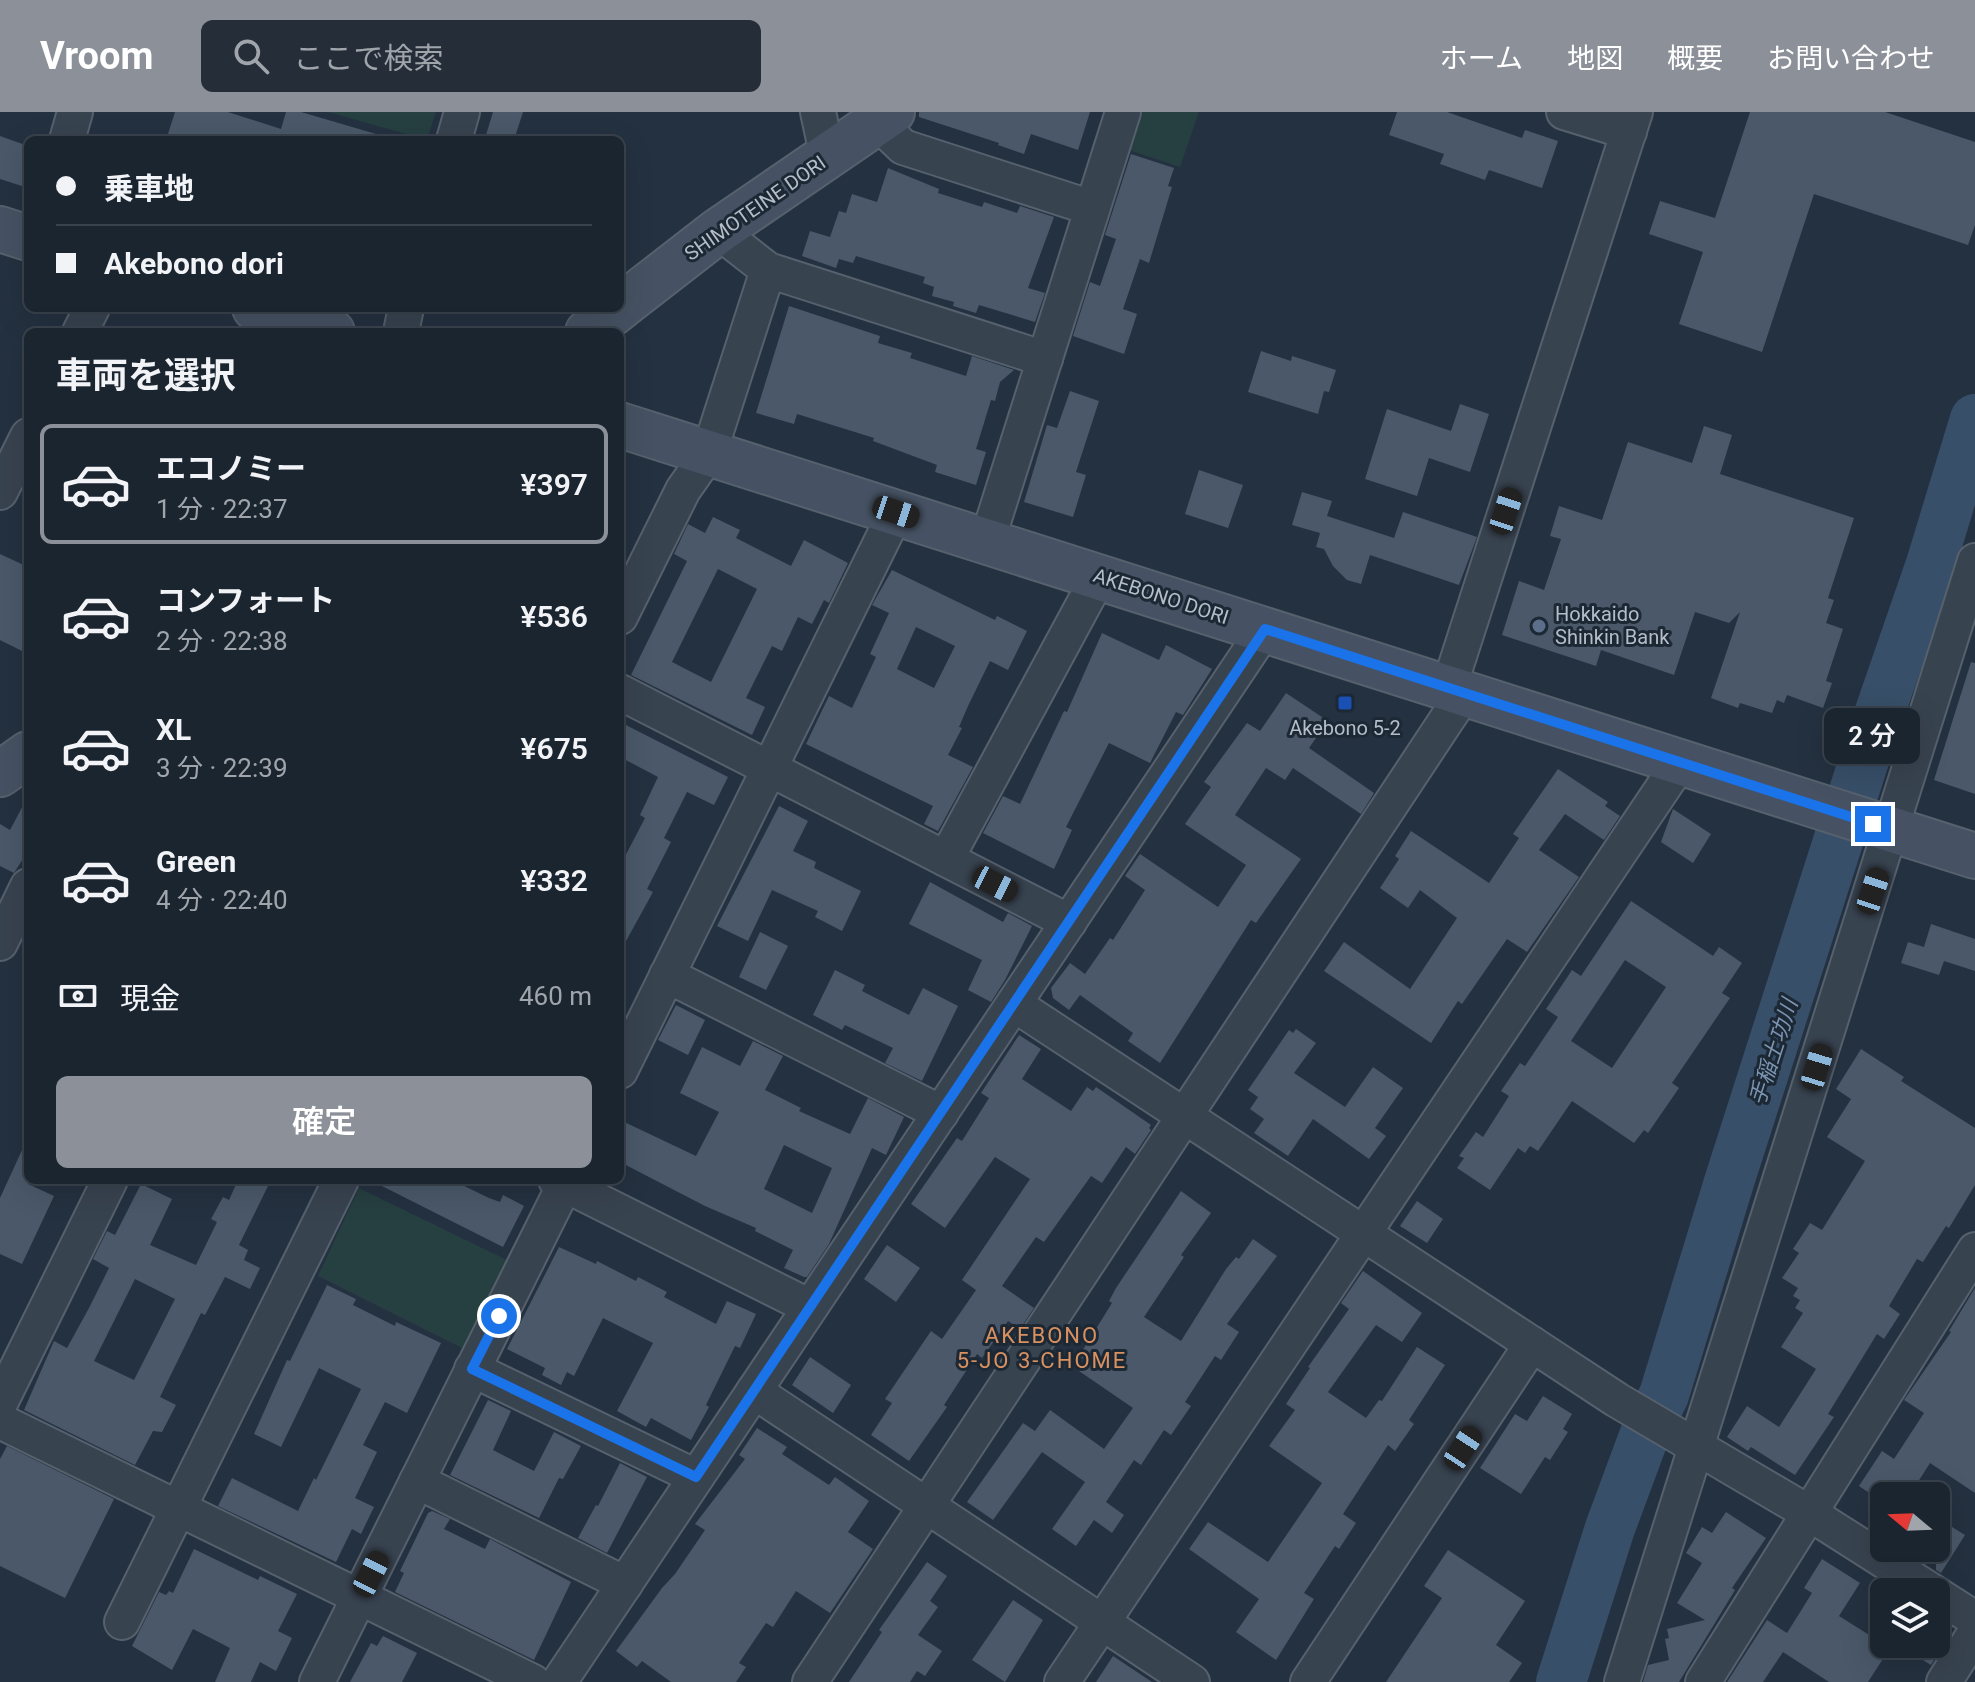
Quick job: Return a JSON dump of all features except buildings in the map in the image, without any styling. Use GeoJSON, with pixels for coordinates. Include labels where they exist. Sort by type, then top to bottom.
{"type":"FeatureCollection","features":[{"type":"Feature","properties":{"kind":"street"},"geometry":{"type":"LineString","coordinates":[[68,136],[75,112]]}},
{"type":"Feature","properties":{"kind":"street"},"geometry":{"type":"LineString","coordinates":[[455,136],[462,112]]}},
{"type":"Feature","properties":{"kind":"street"},"geometry":{"type":"LineString","coordinates":[[818,112],[828,158]]}},
{"type":"Feature","properties":{"kind":"street"},"geometry":{"type":"LineString","coordinates":[[987,541],[1123,112]]}},
{"type":"Feature","properties":{"kind":"street"},"geometry":{"type":"LineString","coordinates":[[810,1682],[1185,1115],[1457,689],[1632,122],[1564,112]]}},
{"type":"Feature","properties":{"kind":"street"},"geometry":{"type":"LineString","coordinates":[[885,117],[903,147],[1092,208]]}},
{"type":"Feature","properties":{"kind":"street","name":"SHIMOTEINE DORI"},"geometry":{"type":"LineString","coordinates":[[624,304],[718,231],[885,117]]}},
{"type":"Feature","properties":{"kind":"street"},"geometry":{"type":"LineString","coordinates":[[0,229],[24,237]]}},
{"type":"Feature","properties":{"kind":"street"},"geometry":{"type":"LineString","coordinates":[[718,231],[768,270],[1045,359]]}},
{"type":"Feature","properties":{"kind":"street"},"geometry":{"type":"LineString","coordinates":[[624,609],[683,490],[709,453],[768,270]]}},
{"type":"Feature","properties":{"kind":"street"},"geometry":{"type":"LineString","coordinates":[[268,312],[319,328]]}},
{"type":"Feature","properties":{"kind":"street","name":"SHIMOTEINE DORI"},"geometry":{"type":"LineString","coordinates":[[593,328],[614,312]]}},
{"type":"Feature","properties":{"kind":"street","name":"AKEBONO DORI"},"geometry":{"type":"LineString","coordinates":[[624,426],[1975,856]]}},
{"type":"Feature","properties":{"kind":"street"},"geometry":{"type":"LineString","coordinates":[[0,492],[24,444]]}},
{"type":"Feature","properties":{"kind":"street"},"geometry":{"type":"LineString","coordinates":[[624,1063],[896,512]]}},
{"type":"Feature","properties":{"kind":"street"},"geometry":{"type":"LineString","coordinates":[[1622,1682],[1685,1442],[1883,827],[1975,561]]}},
{"type":"Feature","properties":{"kind":"street"},"geometry":{"type":"LineString","coordinates":[[946,859],[1099,576]]}},
{"type":"Feature","properties":{"kind":"street"},"geometry":{"type":"LineString","coordinates":[[559,1682],[1265,629]]}},
{"type":"Feature","properties":{"kind":"street"},"geometry":{"type":"LineString","coordinates":[[624,694],[1069,922]]}},
{"type":"Feature","properties":{"kind":"street"},"geometry":{"type":"LineString","coordinates":[[0,774],[24,757]]}},
{"type":"Feature","properties":{"kind":"street"},"geometry":{"type":"LineString","coordinates":[[1062,1682],[1681,761]]}},
{"type":"Feature","properties":{"kind":"street"},"geometry":{"type":"LineString","coordinates":[[0,943],[18,904]]}},
{"type":"Feature","properties":{"kind":"street"},"geometry":{"type":"LineString","coordinates":[[667,975],[941,1113]]}},
{"type":"Feature","properties":{"kind":"street"},"geometry":{"type":"LineString","coordinates":[[1014,1004],[1617,1400],[1809,1513],[1911,1578]]}},
{"type":"Feature","properties":{"kind":"street"},"geometry":{"type":"LineString","coordinates":[[0,1403],[108,1184]]}},
{"type":"Feature","properties":{"kind":"street"},"geometry":{"type":"LineString","coordinates":[[122,1622],[339,1184]]}},
{"type":"Feature","properties":{"kind":"street"},"geometry":{"type":"LineString","coordinates":[[317,1682],[561,1184]]}},
{"type":"Feature","properties":{"kind":"street"},"geometry":{"type":"LineString","coordinates":[[568,1184],[810,1307]]}},
{"type":"Feature","properties":{"kind":"street"},"geometry":{"type":"LineString","coordinates":[[1703,1682],[1975,1250]]}},
{"type":"Feature","properties":{"kind":"street"},"geometry":{"type":"LineString","coordinates":[[1308,1682],[1532,1344]]}},
{"type":"Feature","properties":{"kind":"street"},"geometry":{"type":"LineString","coordinates":[[472,1369],[696,1477]]}},
{"type":"Feature","properties":{"kind":"street"},"geometry":{"type":"LineString","coordinates":[[754,1391],[1192,1682]]}},
{"type":"Feature","properties":{"kind":"street"},"geometry":{"type":"LineString","coordinates":[[0,1421],[533,1682]]}},
{"type":"Feature","properties":{"kind":"street"},"geometry":{"type":"LineString","coordinates":[[417,1481],[625,1584]]}},
{"type":"Feature","properties":{"kind":"street"},"geometry":{"type":"LineString","coordinates":[[1950,1603],[1975,1619]]}},
{"type":"Feature","properties":{"kind":"street"},"geometry":{"type":"LineString","coordinates":[[1944,1682],[1975,1633]]}},
{"type":"Feature","properties":{"kind":"green space"},"geometry":{"type":"Polygon","coordinates":[[[328,112],[436,112],[428,136],[413,136],[328,112]]]}},
{"type":"Feature","properties":{"kind":"green space"},"geometry":{"type":"Polygon","coordinates":[[[1142,112],[1199,112],[1180,167],[1129,150],[1142,112]]]}},
{"type":"Feature","properties":{"kind":"green space"},"geometry":{"type":"Polygon","coordinates":[[[359,1188],[507,1260],[462,1348],[318,1276],[359,1188]]]}},
{"type":"Feature","properties":{"kind":"waterway","name":"手稲土功川"},"geometry":{"type":"LineString","coordinates":[[1561,1682],[1610,1528],[1646,1431],[1664,1395],[1729,1182],[1874,729],[1931,564],[1975,419]]}},
{"type":"Feature","properties":{"kind":"place","name":"Hokkaido Shinkin Bank"},"geometry":{"type":"Point","coordinates":[1539,626]}},
{"type":"Feature","properties":{"kind":"place","name":"Akebono 5-2"},"geometry":{"type":"Point","coordinates":[1345,703]}},
{"type":"Feature","properties":{"kind":"district","name":"AKEBONO 5-JO 3-CHOME"},"geometry":{"type":"Point","coordinates":[1042,1348]}},
{"type":"Feature","properties":{"kind":"route"},"geometry":{"type":"LineString","coordinates":[[499,1316],[472,1369],[696,1477],[1265,629],[1873,824]]}}]}
